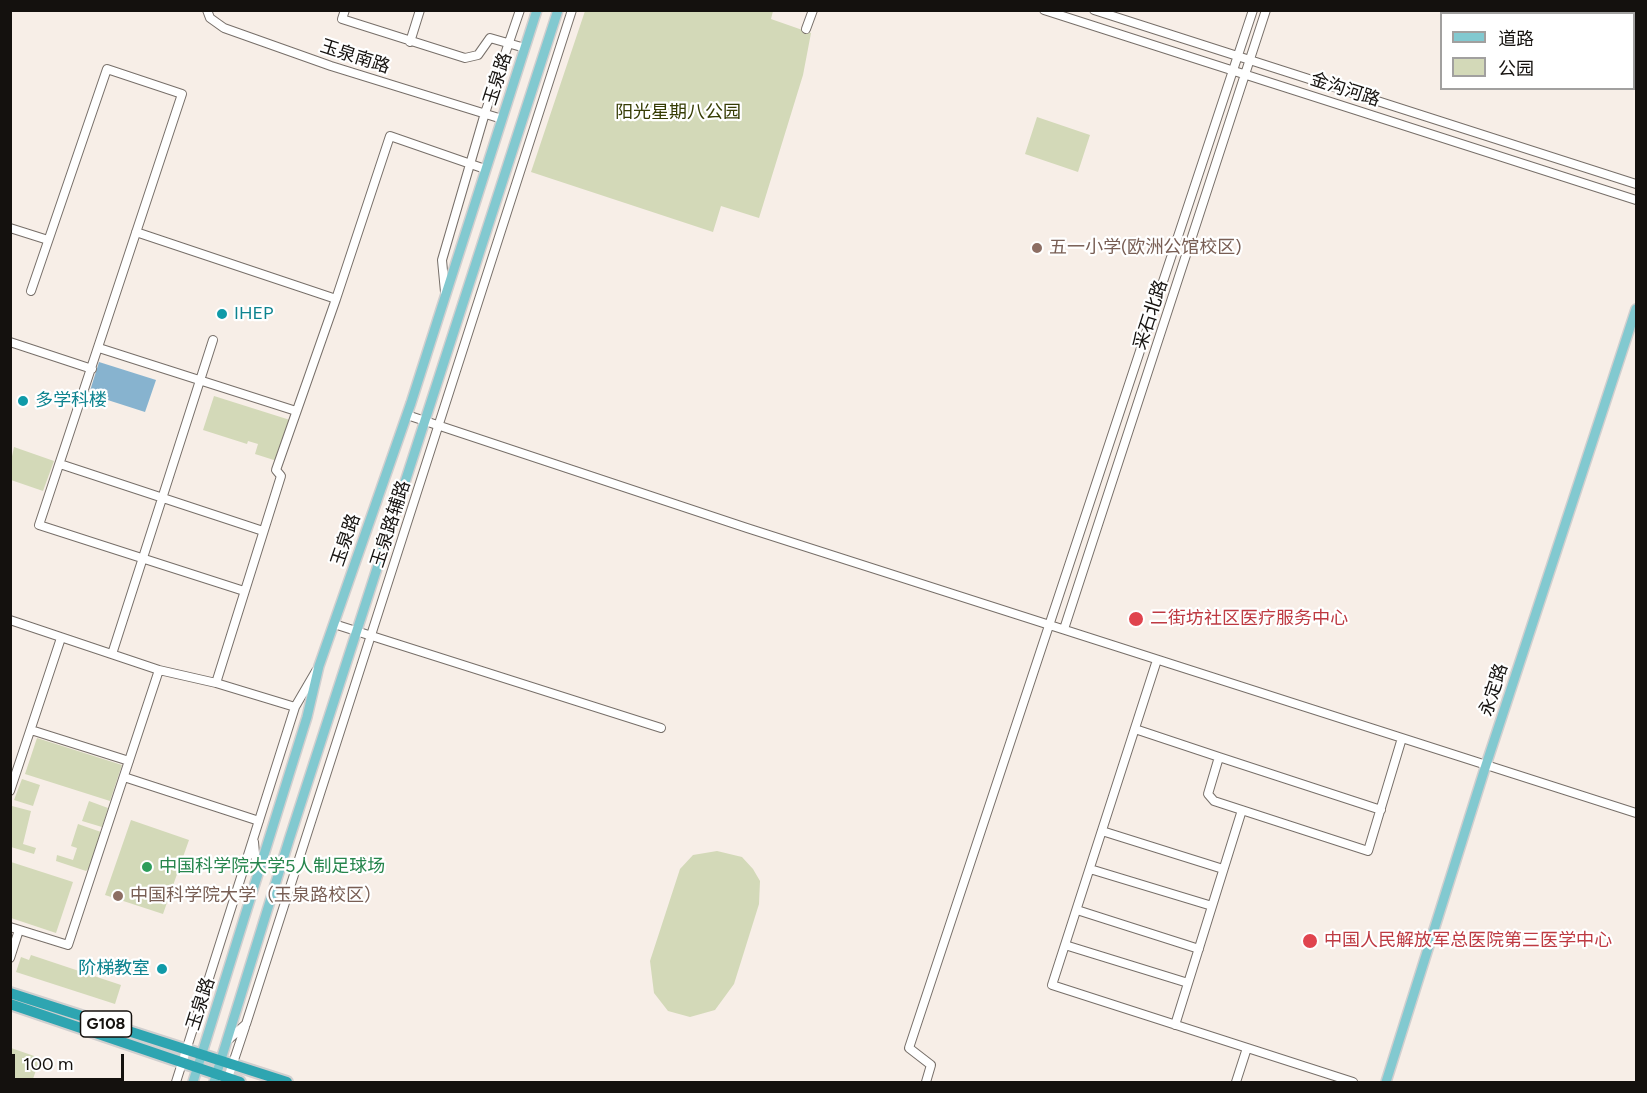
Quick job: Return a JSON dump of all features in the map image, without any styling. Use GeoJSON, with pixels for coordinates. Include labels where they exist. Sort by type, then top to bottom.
{"type":"FeatureCollection","features":[{"type":"Feature","properties":{"kind":"highway","name":"G108"},"geometry":{"type":"LineString","coordinates":[[10,993],[287,1083]]}},
{"type":"Feature","properties":{"kind":"highway","name":"G108"},"geometry":{"type":"LineString","coordinates":[[10,1004],[197,1069],[221,1080],[240,1083]]}},
{"type":"Feature","properties":{"kind":"main road","name":"玉泉路"},"geometry":{"type":"LineString","coordinates":[[193,1083],[307,717],[319,666],[407,416],[537,10]]}},
{"type":"Feature","properties":{"kind":"main road","name":"玉泉路"},"geometry":{"type":"LineString","coordinates":[[221,1080],[221,1061],[289,840],[558,10]]}},
{"type":"Feature","properties":{"kind":"main road","name":"永定路"},"geometry":{"type":"LineString","coordinates":[[1386,1083],[1486,765],[1636,309]]}},
{"type":"Feature","properties":{"kind":"main road"},"geometry":{"type":"LineString","coordinates":[[415,390],[420,398],[432,395]]}},
{"type":"Feature","properties":{"kind":"street","name":"玉泉南路"},"geometry":{"type":"LineString","coordinates":[[207,10],[210,18],[224,28],[332,66],[502,119]]}},
{"type":"Feature","properties":{"kind":"street"},"geometry":{"type":"LineString","coordinates":[[345,10],[342,19],[410,42],[471,58],[478,55],[490,38],[525,48]]}},
{"type":"Feature","properties":{"kind":"street"},"geometry":{"type":"LineString","coordinates":[[410,42],[420,10]]}},
{"type":"Feature","properties":{"kind":"street"},"geometry":{"type":"LineString","coordinates":[[445,292],[442,260],[485,113],[520,10]]}},
{"type":"Feature","properties":{"kind":"street","name":"玉泉路辅路"},"geometry":{"type":"LineString","coordinates":[[246,1024],[572,10]]}},
{"type":"Feature","properties":{"kind":"street"},"geometry":{"type":"LineString","coordinates":[[806,29],[813,10]]}},
{"type":"Feature","properties":{"kind":"street","name":"金沟河路"},"geometry":{"type":"LineString","coordinates":[[1044,10],[1636,200]]}},
{"type":"Feature","properties":{"kind":"street","name":"金沟河路"},"geometry":{"type":"LineString","coordinates":[[1094,10],[1636,184]]}},
{"type":"Feature","properties":{"kind":"street","name":"采石北路"},"geometry":{"type":"LineString","coordinates":[[926,1083],[931,1065],[909,1048],[1253,10]]}},
{"type":"Feature","properties":{"kind":"street","name":"采石北路"},"geometry":{"type":"LineString","coordinates":[[1064,629],[1139,392],[1150,368],[1266,10]]}},
{"type":"Feature","properties":{"kind":"street"},"geometry":{"type":"LineString","coordinates":[[31,291],[107,69],[182,94],[39,525],[244,591]]}},
{"type":"Feature","properties":{"kind":"street"},"geometry":{"type":"LineString","coordinates":[[216,683],[281,476],[276,470],[390,136],[485,169]]}},
{"type":"Feature","properties":{"kind":"street"},"geometry":{"type":"LineString","coordinates":[[10,228],[48,240]]}},
{"type":"Feature","properties":{"kind":"street"},"geometry":{"type":"LineString","coordinates":[[136,232],[336,299]]}},
{"type":"Feature","properties":{"kind":"street"},"geometry":{"type":"LineString","coordinates":[[112,654],[213,340]]}},
{"type":"Feature","properties":{"kind":"street"},"geometry":{"type":"LineString","coordinates":[[10,342],[92,369]]}},
{"type":"Feature","properties":{"kind":"street"},"geometry":{"type":"LineString","coordinates":[[99,348],[296,411]]}},
{"type":"Feature","properties":{"kind":"street"},"geometry":{"type":"LineString","coordinates":[[407,416],[1636,813]]}},
{"type":"Feature","properties":{"kind":"street"},"geometry":{"type":"LineString","coordinates":[[60,464],[263,531]]}},
{"type":"Feature","properties":{"kind":"street"},"geometry":{"type":"LineString","coordinates":[[10,620],[159,670],[216,683],[295,707]]}},
{"type":"Feature","properties":{"kind":"street"},"geometry":{"type":"LineString","coordinates":[[334,624],[661,728]]}},
{"type":"Feature","properties":{"kind":"street"},"geometry":{"type":"LineString","coordinates":[[10,790],[61,638]]}},
{"type":"Feature","properties":{"kind":"street"},"geometry":{"type":"LineString","coordinates":[[1157,660],[1052,985],[1353,1083]]}},
{"type":"Feature","properties":{"kind":"street"},"geometry":{"type":"LineString","coordinates":[[176,1083],[295,707],[319,666]]}},
{"type":"Feature","properties":{"kind":"street"},"geometry":{"type":"LineString","coordinates":[[10,958],[15,929],[68,945],[159,670]]}},
{"type":"Feature","properties":{"kind":"street"},"geometry":{"type":"LineString","coordinates":[[1135,729],[1381,810]]}},
{"type":"Feature","properties":{"kind":"street"},"geometry":{"type":"LineString","coordinates":[[31,730],[129,761]]}},
{"type":"Feature","properties":{"kind":"street"},"geometry":{"type":"LineString","coordinates":[[1220,757],[1208,794],[1214,801],[1368,851],[1402,738]]}},
{"type":"Feature","properties":{"kind":"street"},"geometry":{"type":"LineString","coordinates":[[124,777],[259,821]]}},
{"type":"Feature","properties":{"kind":"street"},"geometry":{"type":"LineString","coordinates":[[1175,1025],[1242,810]]}},
{"type":"Feature","properties":{"kind":"street"},"geometry":{"type":"LineString","coordinates":[[1102,831],[1223,869]]}},
{"type":"Feature","properties":{"kind":"street"},"geometry":{"type":"LineString","coordinates":[[254,837],[257,876]]}},
{"type":"Feature","properties":{"kind":"street"},"geometry":{"type":"LineString","coordinates":[[1090,869],[1212,906]]}},
{"type":"Feature","properties":{"kind":"street"},"geometry":{"type":"LineString","coordinates":[[1077,910],[1199,949]]}},
{"type":"Feature","properties":{"kind":"street"},"geometry":{"type":"LineString","coordinates":[[1065,945],[1188,983]]}},
{"type":"Feature","properties":{"kind":"street"},"geometry":{"type":"LineString","coordinates":[[228,1040],[246,1024]]}},
{"type":"Feature","properties":{"kind":"street"},"geometry":{"type":"LineString","coordinates":[[221,1080],[232,1065],[246,1024]]}},
{"type":"Feature","properties":{"kind":"street"},"geometry":{"type":"LineString","coordinates":[[1236,1083],[1247,1048]]}},
{"type":"Feature","properties":{"kind":"green space","name":"阳光星期八公园"},"geometry":{"type":"Polygon","coordinates":[[[585,11],[773,11],[771,19],[811,33],[803,75],[759,218],[721,206],[713,232],[531,172],[585,11]]]}},
{"type":"Feature","properties":{"kind":"green space"},"geometry":{"type":"Polygon","coordinates":[[[1037,117],[1090,135],[1078,172],[1025,154],[1037,117]]]}},
{"type":"Feature","properties":{"kind":"green space"},"geometry":{"type":"Polygon","coordinates":[[[214,396],[290,420],[277,461],[255,454],[258,444],[248,441],[247,444],[203,430],[214,396]]]}},
{"type":"Feature","properties":{"kind":"green space"},"geometry":{"type":"Polygon","coordinates":[[[14,447],[54,461],[43,491],[11,480],[14,447]]]}},
{"type":"Feature","properties":{"kind":"green space"},"geometry":{"type":"Polygon","coordinates":[[[37,738],[122,765],[110,801],[25,774],[37,738]]]}},
{"type":"Feature","properties":{"kind":"green space"},"geometry":{"type":"Polygon","coordinates":[[[22,779],[40,785],[33,806],[14,800],[22,779]]]}},
{"type":"Feature","properties":{"kind":"green space"},"geometry":{"type":"Polygon","coordinates":[[[89,801],[108,808],[102,827],[82,821],[89,801]]]}},
{"type":"Feature","properties":{"kind":"green space"},"geometry":{"type":"Polygon","coordinates":[[[12,806],[31,811],[23,844],[36,848],[34,854],[11,847],[12,806]]]}},
{"type":"Feature","properties":{"kind":"green space","name":"中国科学院大学5人制足球场"},"geometry":{"type":"Polygon","coordinates":[[[131,820],[189,840],[163,914],[105,895],[131,820]]]}},
{"type":"Feature","properties":{"kind":"green space"},"geometry":{"type":"Polygon","coordinates":[[[78,824],[101,832],[91,866],[86,871],[56,861],[57,855],[73,860],[77,848],[71,846],[78,824]]]}},
{"type":"Feature","properties":{"kind":"green space"},"geometry":{"type":"Polygon","coordinates":[[[717,851],[742,857],[753,869],[760,881],[759,904],[734,984],[715,1010],[690,1017],[668,1011],[654,993],[650,961],[680,869],[693,855],[717,851]]]}},
{"type":"Feature","properties":{"kind":"green space"},"geometry":{"type":"Polygon","coordinates":[[[11,862],[73,882],[56,933],[11,918],[11,862]]]}},
{"type":"Feature","properties":{"kind":"green space"},"geometry":{"type":"Polygon","coordinates":[[[31,955],[121,985],[115,1004],[16,972],[21,957],[29,960],[31,955]]]}},
{"type":"Feature","properties":{"kind":"green space"},"geometry":{"type":"Polygon","coordinates":[[[11,1048],[40,1058],[32,1082],[11,1082],[11,1048]]]}},
{"type":"Feature","properties":{"kind":"water"},"geometry":{"type":"Polygon","coordinates":[[[99,362],[156,380],[145,412],[89,394],[99,362]]]}},
{"type":"Feature","properties":{"kind":"place","name":"五一小学(欧洲公馆校区)"},"geometry":{"type":"Point","coordinates":[1037,248]}},
{"type":"Feature","properties":{"kind":"place","name":"IHEP"},"geometry":{"type":"Point","coordinates":[222,314]}},
{"type":"Feature","properties":{"kind":"place","name":"多学科楼"},"geometry":{"type":"Point","coordinates":[23,401]}},
{"type":"Feature","properties":{"kind":"place","name":"二街坊社区医疗服务中心"},"geometry":{"type":"Point","coordinates":[1136,619]}},
{"type":"Feature","properties":{"kind":"place","name":"中国科学院大学5人制足球场"},"geometry":{"type":"Point","coordinates":[147,867]}},
{"type":"Feature","properties":{"kind":"place","name":"中国科学院大学（玉泉路校区）"},"geometry":{"type":"Point","coordinates":[118,896]}},
{"type":"Feature","properties":{"kind":"place","name":"中国人民解放军总医院第三医学中心"},"geometry":{"type":"Point","coordinates":[1310,941]}},
{"type":"Feature","properties":{"kind":"place","name":"阶梯教室"},"geometry":{"type":"Point","coordinates":[162,969]}}]}
